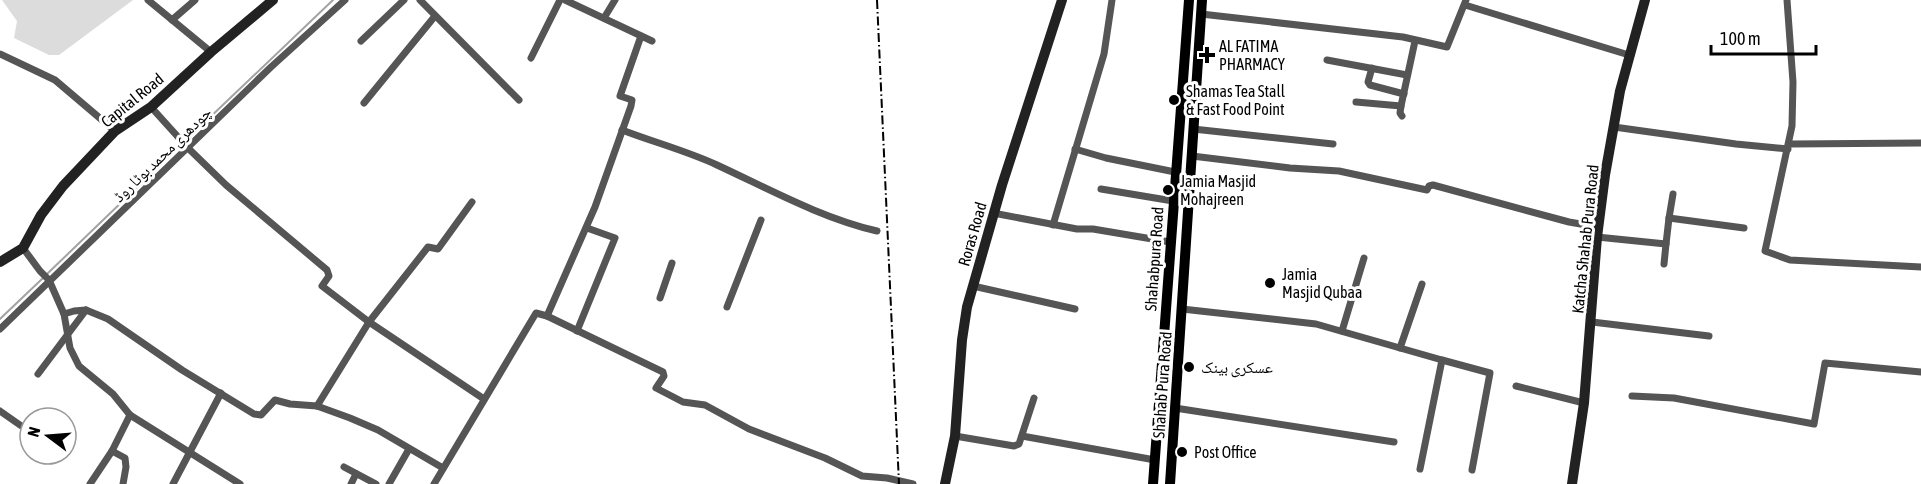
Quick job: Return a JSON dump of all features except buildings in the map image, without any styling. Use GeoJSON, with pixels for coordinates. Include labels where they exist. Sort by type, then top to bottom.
{"type":"FeatureCollection","features":[{"type":"Feature","properties":{"kind":"main road"},"geometry":{"type":"LineString","coordinates":[[1189,1],[1193,6],[1201,6]]}},
{"type":"Feature","properties":{"kind":"main road","name":"Shahabpura Road"},"geometry":{"type":"LineString","coordinates":[[1153,484],[1189,1]]}},
{"type":"Feature","properties":{"kind":"main road","name":"Shahab Pura Road"},"geometry":{"type":"LineString","coordinates":[[1170,484],[1201,6]]}},
{"type":"Feature","properties":{"kind":"main road"},"geometry":{"type":"LineString","coordinates":[[1187,30],[1191,26],[1200,29]]}},
{"type":"Feature","properties":{"kind":"street"},"geometry":{"type":"LineString","coordinates":[[148,0],[211,52]]}},
{"type":"Feature","properties":{"kind":"street"},"geometry":{"type":"LineString","coordinates":[[172,20],[195,0]]}},
{"type":"Feature","properties":{"kind":"street","name":"Capital Road"},"geometry":{"type":"LineString","coordinates":[[23,248],[41,215],[63,186],[115,130],[151,107],[273,0]]}},
{"type":"Feature","properties":{"kind":"street","name":"چودھری محمد بوٹا روڈ"},"geometry":{"type":"LineString","coordinates":[[0,329],[271,67],[345,0]]}},
{"type":"Feature","properties":{"kind":"street"},"geometry":{"type":"LineString","coordinates":[[361,41],[404,0]]}},
{"type":"Feature","properties":{"kind":"street"},"geometry":{"type":"LineString","coordinates":[[420,0],[519,100]]}},
{"type":"Feature","properties":{"kind":"street"},"geometry":{"type":"LineString","coordinates":[[531,58],[560,0]]}},
{"type":"Feature","properties":{"kind":"street"},"geometry":{"type":"LineString","coordinates":[[565,0],[652,41]]}},
{"type":"Feature","properties":{"kind":"street"},"geometry":{"type":"LineString","coordinates":[[604,18],[615,0]]}},
{"type":"Feature","properties":{"kind":"street","name":"Roras Road"},"geometry":{"type":"LineString","coordinates":[[945,484],[955,436],[962,340],[973,286],[993,213],[1062,0]]}},
{"type":"Feature","properties":{"kind":"street"},"geometry":{"type":"LineString","coordinates":[[1053,225],[1104,54],[1113,0]]}},
{"type":"Feature","properties":{"kind":"street","name":"Katcha Shahab Pura Road"},"geometry":{"type":"LineString","coordinates":[[1572,484],[1584,403],[1605,175],[1629,55],[1645,0]]}},
{"type":"Feature","properties":{"kind":"street"},"geometry":{"type":"LineString","coordinates":[[1787,0],[1793,82],[1792,126],[1765,251],[1790,260],[1921,267]]}},
{"type":"Feature","properties":{"kind":"street"},"geometry":{"type":"LineString","coordinates":[[1201,6],[1403,37],[1448,47],[1465,2],[1629,55]]}},
{"type":"Feature","properties":{"kind":"street"},"geometry":{"type":"LineString","coordinates":[[364,104],[435,16]]}},
{"type":"Feature","properties":{"kind":"street"},"geometry":{"type":"LineString","coordinates":[[548,316],[587,228],[632,102],[620,96],[641,36]]}},
{"type":"Feature","properties":{"kind":"street"},"geometry":{"type":"LineString","coordinates":[[1402,116],[1401,106],[1415,41]]}},
{"type":"Feature","properties":{"kind":"street"},"geometry":{"type":"LineString","coordinates":[[0,54],[55,80],[115,130]]}},
{"type":"Feature","properties":{"kind":"street"},"geometry":{"type":"LineString","coordinates":[[1327,60],[1407,75]]}},
{"type":"Feature","properties":{"kind":"street"},"geometry":{"type":"LineString","coordinates":[[1372,68],[1368,82],[1370,85],[1404,94]]}},
{"type":"Feature","properties":{"kind":"street"},"geometry":{"type":"LineString","coordinates":[[1356,102],[1401,106]]}},
{"type":"Feature","properties":{"kind":"street"},"geometry":{"type":"LineString","coordinates":[[151,107],[226,185],[327,270],[329,276],[322,286],[369,322],[484,399]]}},
{"type":"Feature","properties":{"kind":"street"},"geometry":{"type":"LineString","coordinates":[[1614,128],[1736,144],[1789,146],[1921,143]]}},
{"type":"Feature","properties":{"kind":"street"},"geometry":{"type":"LineString","coordinates":[[1193,129],[1333,144]]}},
{"type":"Feature","properties":{"kind":"street"},"geometry":{"type":"LineString","coordinates":[[622,130],[714,163],[852,225],[877,231]]}},
{"type":"Feature","properties":{"kind":"street"},"geometry":{"type":"LineString","coordinates":[[1076,149],[1106,158],[1175,172]]}},
{"type":"Feature","properties":{"kind":"street"},"geometry":{"type":"LineString","coordinates":[[1192,156],[1290,168],[1339,171],[1427,190],[1428,186],[1432,185],[1598,232],[1666,244]]}},
{"type":"Feature","properties":{"kind":"street"},"geometry":{"type":"LineString","coordinates":[[1101,189],[1173,201]]}},
{"type":"Feature","properties":{"kind":"street"},"geometry":{"type":"LineString","coordinates":[[1664,264],[1673,195]]}},
{"type":"Feature","properties":{"kind":"street"},"geometry":{"type":"LineString","coordinates":[[317,406],[369,322],[428,248],[438,249],[472,202]]}},
{"type":"Feature","properties":{"kind":"street"},"geometry":{"type":"LineString","coordinates":[[993,213],[1077,229],[1093,229],[1170,242]]}},
{"type":"Feature","properties":{"kind":"street"},"geometry":{"type":"LineString","coordinates":[[1669,218],[1744,228]]}},
{"type":"Feature","properties":{"kind":"street"},"geometry":{"type":"LineString","coordinates":[[727,307],[761,220]]}},
{"type":"Feature","properties":{"kind":"street"},"geometry":{"type":"LineString","coordinates":[[577,331],[615,238],[587,228]]}},
{"type":"Feature","properties":{"kind":"street"},"geometry":{"type":"LineString","coordinates":[[0,262],[23,248],[40,272],[49,280],[64,314],[68,338],[79,366],[113,394],[130,415],[240,484]]}},
{"type":"Feature","properties":{"kind":"street"},"geometry":{"type":"LineString","coordinates":[[1342,331],[1364,258]]}},
{"type":"Feature","properties":{"kind":"street"},"geometry":{"type":"LineString","coordinates":[[660,298],[672,262]]}},
{"type":"Feature","properties":{"kind":"street"},"geometry":{"type":"LineString","coordinates":[[1400,348],[1422,284]]}},
{"type":"Feature","properties":{"kind":"street"},"geometry":{"type":"LineString","coordinates":[[973,286],[1074,309]]}},
{"type":"Feature","properties":{"kind":"street"},"geometry":{"type":"LineString","coordinates":[[1182,309],[1316,324],[1490,373],[1472,470]]}},
{"type":"Feature","properties":{"kind":"street"},"geometry":{"type":"LineString","coordinates":[[64,314],[86,310],[108,320],[182,370],[259,416],[275,400],[290,404],[317,406],[378,430],[443,468]]}},
{"type":"Feature","properties":{"kind":"street"},"geometry":{"type":"LineString","coordinates":[[38,374],[68,338],[86,310]]}},
{"type":"Feature","properties":{"kind":"street"},"geometry":{"type":"LineString","coordinates":[[434,484],[536,313],[548,316],[663,372],[664,376],[656,388],[683,402],[705,405],[750,429],[825,458],[862,476],[894,479],[913,484]]}},
{"type":"Feature","properties":{"kind":"street"},"geometry":{"type":"LineString","coordinates":[[1592,322],[1709,336]]}},
{"type":"Feature","properties":{"kind":"street"},"geometry":{"type":"LineString","coordinates":[[1420,469],[1442,360]]}},
{"type":"Feature","properties":{"kind":"street"},"geometry":{"type":"LineString","coordinates":[[1632,396],[1674,398],[1814,424],[1825,363],[1921,372]]}},
{"type":"Feature","properties":{"kind":"street"},"geometry":{"type":"LineString","coordinates":[[1516,386],[1584,403]]}},
{"type":"Feature","properties":{"kind":"street"},"geometry":{"type":"LineString","coordinates":[[173,484],[221,393]]}},
{"type":"Feature","properties":{"kind":"street"},"geometry":{"type":"LineString","coordinates":[[955,436],[1014,446],[1019,444],[1034,398]]}},
{"type":"Feature","properties":{"kind":"street"},"geometry":{"type":"LineString","coordinates":[[1175,408],[1394,442]]}},
{"type":"Feature","properties":{"kind":"street"},"geometry":{"type":"LineString","coordinates":[[0,411],[18,424]]}},
{"type":"Feature","properties":{"kind":"street"},"geometry":{"type":"LineString","coordinates":[[90,484],[112,451],[130,415]]}},
{"type":"Feature","properties":{"kind":"street"},"geometry":{"type":"LineString","coordinates":[[1022,436],[1155,460]]}},
{"type":"Feature","properties":{"kind":"street"},"geometry":{"type":"LineString","coordinates":[[389,484],[409,449]]}},
{"type":"Feature","properties":{"kind":"street"},"geometry":{"type":"LineString","coordinates":[[112,451],[125,459],[123,484]]}},
{"type":"Feature","properties":{"kind":"street"},"geometry":{"type":"LineString","coordinates":[[344,467],[376,484]]}},
{"type":"Feature","properties":{"kind":"street"},"geometry":{"type":"LineString","coordinates":[[351,484],[356,474]]}},
{"type":"Feature","properties":{"kind":"street"},"geometry":{"type":"LineString","coordinates":[[860,484],[862,476]]}},
{"type":"Feature","properties":{"kind":"shaded area"},"geometry":{"type":"Polygon","coordinates":[[[2,0],[133,0],[59,55],[49,55],[14,38],[17,21],[2,0]]]}},
{"type":"Feature","properties":{"kind":"waterway"},"geometry":{"type":"LineString","coordinates":[[185,141],[333,0]]}},
{"type":"Feature","properties":{"kind":"waterway"},"geometry":{"type":"LineString","coordinates":[[47,274],[181,145]]}},
{"type":"Feature","properties":{"kind":"waterway"},"geometry":{"type":"LineString","coordinates":[[0,319],[43,278]]}},
{"type":"Feature","properties":{"kind":"railway"},"geometry":{"type":"LineString","coordinates":[[877,0],[899,484]]}},
{"type":"Feature","properties":{"kind":"place","name":"AL FATIMA PHARMACY"},"geometry":{"type":"Point","coordinates":[1207,55]}},
{"type":"Feature","properties":{"kind":"place","name":"Shamas Tea Stall & Fast Food Point"},"geometry":{"type":"Point","coordinates":[1174,100]}},
{"type":"Feature","properties":{"kind":"place","name":"Jamia Masjid Mohajreen"},"geometry":{"type":"Point","coordinates":[1168,190]}},
{"type":"Feature","properties":{"kind":"place","name":"Jamia Masjid Qubaa"},"geometry":{"type":"Point","coordinates":[1270,283]}},
{"type":"Feature","properties":{"kind":"place","name":"عسکری بینک"},"geometry":{"type":"Point","coordinates":[1189,367]}},
{"type":"Feature","properties":{"kind":"place","name":"Post Office"},"geometry":{"type":"Point","coordinates":[1182,452]}}]}
